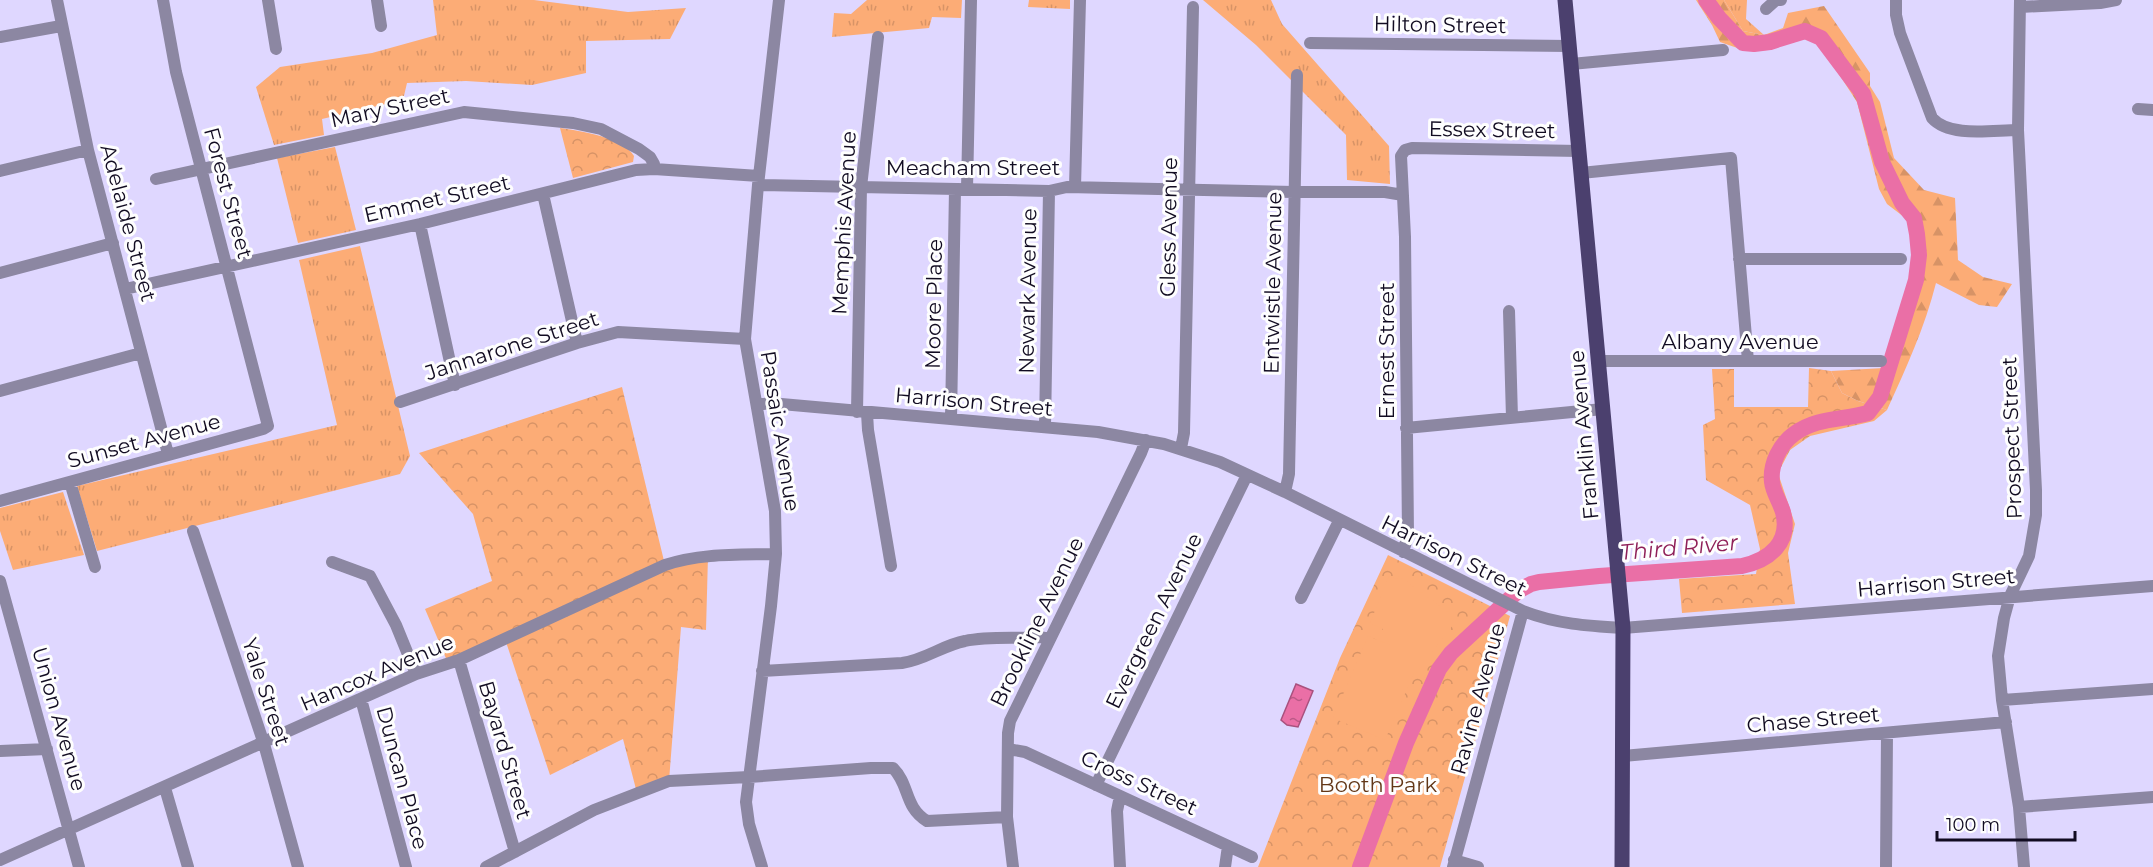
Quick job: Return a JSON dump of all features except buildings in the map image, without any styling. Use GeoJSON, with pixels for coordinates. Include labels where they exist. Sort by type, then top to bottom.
{"type":"FeatureCollection","features":[{"type":"Feature","properties":{"kind":"main road","name":"Franklin Avenue"},"geometry":{"type":"LineString","coordinates":[[1565,0],[1623,628],[1622,867]]}},
{"type":"Feature","properties":{"kind":"street","name":"Adelaide Street"},"geometry":{"type":"LineString","coordinates":[[57,0],[88,150],[168,454]]}},
{"type":"Feature","properties":{"kind":"street","name":"Forest Street"},"geometry":{"type":"LineString","coordinates":[[163,0],[176,72],[261,396]]}},
{"type":"Feature","properties":{"kind":"street"},"geometry":{"type":"LineString","coordinates":[[268,0],[276,49]]}},
{"type":"Feature","properties":{"kind":"street"},"geometry":{"type":"LineString","coordinates":[[377,0],[381,26]]}},
{"type":"Feature","properties":{"kind":"street","name":"Passaic Avenue"},"geometry":{"type":"LineString","coordinates":[[762,867],[746,802],[776,554],[775,511],[745,339],[758,181],[779,0]]}},
{"type":"Feature","properties":{"kind":"street","name":"Moore Place"},"geometry":{"type":"LineString","coordinates":[[951,419],[971,0]]}},
{"type":"Feature","properties":{"kind":"street"},"geometry":{"type":"LineString","coordinates":[[1075,187],[1080,0]]}},
{"type":"Feature","properties":{"kind":"street"},"geometry":{"type":"LineString","coordinates":[[1766,9],[1776,0],[1781,0]]}},
{"type":"Feature","properties":{"kind":"street"},"geometry":{"type":"LineString","coordinates":[[1896,0],[1896,15],[1900,33],[1932,118],[1942,127],[1956,131],[2018,130]]}},
{"type":"Feature","properties":{"kind":"street"},"geometry":{"type":"LineString","coordinates":[[2020,3],[2100,3],[2116,0]]}},
{"type":"Feature","properties":{"kind":"street","name":"Prospect Street"},"geometry":{"type":"LineString","coordinates":[[2020,3],[2018,130],[2036,515],[2029,556],[2010,596],[2002,625],[1998,656],[2002,700],[2019,807],[2024,867]]}},
{"type":"Feature","properties":{"kind":"street","name":"Gless Avenue"},"geometry":{"type":"LineString","coordinates":[[1181,448],[1184,433],[1193,7]]}},
{"type":"Feature","properties":{"kind":"street"},"geometry":{"type":"LineString","coordinates":[[0,37],[61,26]]}},
{"type":"Feature","properties":{"kind":"street","name":"Memphis Avenue"},"geometry":{"type":"LineString","coordinates":[[878,37],[861,187],[862,412],[868,430],[891,567]]}},
{"type":"Feature","properties":{"kind":"street","name":"Hilton Street"},"geometry":{"type":"LineString","coordinates":[[1311,42],[1569,46]]}},
{"type":"Feature","properties":{"kind":"street"},"geometry":{"type":"LineString","coordinates":[[1571,64],[1724,50]]}},
{"type":"Feature","properties":{"kind":"street","name":"Entwistle Avenue"},"geometry":{"type":"LineString","coordinates":[[1285,492],[1289,474],[1297,75]]}},
{"type":"Feature","properties":{"kind":"street"},"geometry":{"type":"LineString","coordinates":[[2138,109],[2153,110]]}},
{"type":"Feature","properties":{"kind":"street","name":"Mary Street"},"geometry":{"type":"LineString","coordinates":[[156,179],[464,112],[573,123],[601,129],[650,157],[654,169]]}},
{"type":"Feature","properties":{"kind":"street","name":"Essex Street"},"geometry":{"type":"LineString","coordinates":[[1405,150],[1412,148],[1579,152]]}},
{"type":"Feature","properties":{"kind":"street"},"geometry":{"type":"LineString","coordinates":[[0,171],[88,150]]}},
{"type":"Feature","properties":{"kind":"street","name":"Ernest Street"},"geometry":{"type":"LineString","coordinates":[[1403,552],[1408,535],[1406,237],[1401,156],[1405,150]]}},
{"type":"Feature","properties":{"kind":"street"},"geometry":{"type":"LineString","coordinates":[[1581,172],[1731,158],[1748,361]]}},
{"type":"Feature","properties":{"kind":"street","name":"Emmet Street"},"geometry":{"type":"LineString","coordinates":[[125,290],[420,224],[626,172],[654,169],[758,181]]}},
{"type":"Feature","properties":{"kind":"street","name":"Meacham Street"},"geometry":{"type":"LineString","coordinates":[[758,181],[861,187],[1049,191],[1075,187],[1384,192],[1403,195]]}},
{"type":"Feature","properties":{"kind":"street","name":"Newark Avenue"},"geometry":{"type":"LineString","coordinates":[[1046,427],[1049,191]]}},
{"type":"Feature","properties":{"kind":"street"},"geometry":{"type":"LineString","coordinates":[[543,194],[578,343]]}},
{"type":"Feature","properties":{"kind":"street"},"geometry":{"type":"LineString","coordinates":[[420,224],[455,385]]}},
{"type":"Feature","properties":{"kind":"street"},"geometry":{"type":"LineString","coordinates":[[0,273],[113,243]]}},
{"type":"Feature","properties":{"kind":"street"},"geometry":{"type":"LineString","coordinates":[[1739,260],[1900,259]]}},
{"type":"Feature","properties":{"kind":"street"},"geometry":{"type":"LineString","coordinates":[[1509,311],[1512,418]]}},
{"type":"Feature","properties":{"kind":"street","name":"Jannarone Street"},"geometry":{"type":"LineString","coordinates":[[400,402],[618,332],[745,339]]}},
{"type":"Feature","properties":{"kind":"street"},"geometry":{"type":"LineString","coordinates":[[0,390],[141,353]]}},
{"type":"Feature","properties":{"kind":"street","name":"Albany Avenue"},"geometry":{"type":"LineString","coordinates":[[1599,362],[1881,361]]}},
{"type":"Feature","properties":{"kind":"street","name":"Sunset Avenue"},"geometry":{"type":"LineString","coordinates":[[0,501],[263,429],[268,426],[261,396]]}},
{"type":"Feature","properties":{"kind":"street","name":"Harrison Street"},"geometry":{"type":"LineString","coordinates":[[757,405],[770,403],[1046,427],[1113,434],[1181,448],[1285,492],[1521,610],[1569,625],[1623,628],[2153,586]]}},
{"type":"Feature","properties":{"kind":"street"},"geometry":{"type":"LineString","coordinates":[[1406,428],[1603,409]]}},
{"type":"Feature","properties":{"kind":"street","name":"Brookline Avenue"},"geometry":{"type":"LineString","coordinates":[[1013,867],[1007,817],[1010,722],[1146,440]]}},
{"type":"Feature","properties":{"kind":"street","name":"Evergreen Avenue"},"geometry":{"type":"LineString","coordinates":[[1096,785],[1247,475]]}},
{"type":"Feature","properties":{"kind":"street"},"geometry":{"type":"LineString","coordinates":[[70,482],[95,567]]}},
{"type":"Feature","properties":{"kind":"street"},"geometry":{"type":"LineString","coordinates":[[1301,598],[1339,521]]}},
{"type":"Feature","properties":{"kind":"street","name":"Yale Street"},"geometry":{"type":"LineString","coordinates":[[193,531],[264,744],[298,867]]}},
{"type":"Feature","properties":{"kind":"street","name":"Hancox Avenue"},"geometry":{"type":"LineString","coordinates":[[0,860],[264,744],[416,674],[459,660],[665,566],[683,559],[708,556],[776,554]]}},
{"type":"Feature","properties":{"kind":"street"},"geometry":{"type":"LineString","coordinates":[[332,562],[370,576],[396,625],[416,674]]}},
{"type":"Feature","properties":{"kind":"street","name":"Union Avenue"},"geometry":{"type":"LineString","coordinates":[[1,587],[79,867]]}},
{"type":"Feature","properties":{"kind":"street","name":"Ravine Avenue"},"geometry":{"type":"LineString","coordinates":[[1454,864],[1521,610]]}},
{"type":"Feature","properties":{"kind":"street"},"geometry":{"type":"LineString","coordinates":[[762,671],[902,663],[919,660],[971,639],[1041,637],[1050,639]]}},
{"type":"Feature","properties":{"kind":"street","name":"Bayard Street"},"geometry":{"type":"LineString","coordinates":[[459,660],[515,852]]}},
{"type":"Feature","properties":{"kind":"street"},"geometry":{"type":"LineString","coordinates":[[2002,700],[2153,689]]}},
{"type":"Feature","properties":{"kind":"street","name":"Duncan Place"},"geometry":{"type":"LineString","coordinates":[[361,699],[406,867]]}},
{"type":"Feature","properties":{"kind":"street","name":"Chase Street"},"geometry":{"type":"LineString","coordinates":[[1623,756],[2006,722]]}},
{"type":"Feature","properties":{"kind":"street"},"geometry":{"type":"LineString","coordinates":[[1886,867],[1887,733]]}},
{"type":"Feature","properties":{"kind":"street"},"geometry":{"type":"LineString","coordinates":[[0,751],[47,749]]}},
{"type":"Feature","properties":{"kind":"street","name":"Cross Street"},"geometry":{"type":"LineString","coordinates":[[1008,749],[1025,752],[1252,857]]}},
{"type":"Feature","properties":{"kind":"street"},"geometry":{"type":"LineString","coordinates":[[489,866],[594,810],[669,781],[893,768],[899,774],[916,814],[927,821],[1007,817]]}},
{"type":"Feature","properties":{"kind":"street"},"geometry":{"type":"LineString","coordinates":[[165,788],[188,867]]}},
{"type":"Feature","properties":{"kind":"street"},"geometry":{"type":"LineString","coordinates":[[1120,796],[1117,811],[1120,867]]}},
{"type":"Feature","properties":{"kind":"street"},"geometry":{"type":"LineString","coordinates":[[2019,807],[2153,797]]}},
{"type":"Feature","properties":{"kind":"street"},"geometry":{"type":"LineString","coordinates":[[1225,867],[1228,846]]}},
{"type":"Feature","properties":{"kind":"street"},"geometry":{"type":"LineString","coordinates":[[1454,864],[1478,867]]}},
{"type":"Feature","properties":{"kind":"green space"},"geometry":{"type":"Polygon","coordinates":[[[433,0],[534,0],[628,12],[686,8],[670,39],[586,41],[586,73],[532,85],[466,81],[407,83],[403,100],[322,119],[324,135],[274,145],[256,87],[280,67],[372,53],[437,35],[433,0]]]}},
{"type":"Feature","properties":{"kind":"green space"},"geometry":{"type":"Polygon","coordinates":[[[867,0],[962,0],[961,18],[932,17],[929,28],[832,37],[834,13],[851,14],[867,0]]]}},
{"type":"Feature","properties":{"kind":"green space"},"geometry":{"type":"Polygon","coordinates":[[[1029,0],[1070,0],[1070,9],[1028,7],[1029,0]]]}},
{"type":"Feature","properties":{"kind":"green space"},"geometry":{"type":"Polygon","coordinates":[[[1203,0],[1271,0],[1282,24],[1389,146],[1390,184],[1347,180],[1346,135],[1256,45],[1203,0]]]}},
{"type":"Feature","properties":{"kind":"green space"},"geometry":{"type":"Polygon","coordinates":[[[1696,0],[1724,0],[1743,31],[1764,35],[1783,28],[1788,13],[1824,6],[1870,73],[1870,86],[1880,102],[1894,158],[1924,190],[1955,198],[1958,260],[1983,277],[2012,284],[1997,307],[1979,305],[1936,283],[1921,331],[1887,410],[1858,401],[1842,393],[1831,371],[1890,366],[1916,280],[1919,255],[1917,234],[1904,217],[1887,204],[1879,189],[1857,102],[1820,45],[1804,38],[1786,41],[1768,50],[1746,51],[1720,42],[1696,0]]]}},
{"type":"Feature","properties":{"kind":"green space"},"geometry":{"type":"Polygon","coordinates":[[[1724,0],[1747,0],[1746,19],[1764,35],[1743,31],[1724,0]]]}},
{"type":"Feature","properties":{"kind":"green space"},"geometry":{"type":"Polygon","coordinates":[[[560,128],[600,136],[621,144],[634,156],[633,162],[573,178],[560,128]]]}},
{"type":"Feature","properties":{"kind":"green space"},"geometry":{"type":"Polygon","coordinates":[[[335,147],[356,230],[298,243],[277,158],[335,147]]]}},
{"type":"Feature","properties":{"kind":"green space"},"geometry":{"type":"Polygon","coordinates":[[[360,246],[410,456],[400,474],[97,551],[77,486],[337,425],[299,260],[360,246]]]}},
{"type":"Feature","properties":{"kind":"green space"},"geometry":{"type":"Polygon","coordinates":[[[1809,368],[1831,371],[1842,393],[1858,401],[1887,410],[1874,421],[1810,436],[1790,450],[1778,473],[1795,524],[1788,553],[1795,604],[1682,613],[1679,579],[1756,574],[1760,549],[1750,505],[1706,480],[1703,425],[1715,419],[1712,369],[1734,369],[1734,407],[1808,407],[1809,368]]]}},
{"type":"Feature","properties":{"kind":"green space"},"geometry":{"type":"Polygon","coordinates":[[[622,387],[665,565],[708,556],[706,630],[681,627],[669,781],[637,793],[623,739],[550,775],[505,639],[448,663],[425,609],[492,581],[473,514],[419,453],[622,387]]]}},
{"type":"Feature","properties":{"kind":"green space"},"geometry":{"type":"Polygon","coordinates":[[[63,492],[84,555],[13,570],[0,531],[0,508],[63,492]]]}},
{"type":"Feature","properties":{"kind":"green space","name":"Booth Park"},"geometry":{"type":"Polygon","coordinates":[[[1388,555],[1510,616],[1440,867],[1258,867],[1340,658],[1388,555]]]}},
{"type":"Feature","properties":{"kind":"green space"},"geometry":{"type":"Polygon","coordinates":[[[1389,576],[1397,579],[1399,576],[1451,614],[1453,625],[1414,673],[1385,740],[1333,718],[1368,636],[1390,645],[1382,628],[1370,623],[1389,576]]]}},
{"type":"Feature","properties":{"kind":"water"},"geometry":{"type":"Polygon","coordinates":[[[1296,684],[1313,691],[1298,727],[1287,725],[1281,720],[1296,684]]]}},
{"type":"Feature","properties":{"kind":"waterway","name":"Third River"},"geometry":{"type":"LineString","coordinates":[[1360,867],[1406,743],[1439,669],[1451,653],[1518,591],[1539,582],[1742,566],[1761,559],[1776,548],[1784,532],[1783,512],[1772,482],[1774,462],[1784,443],[1794,434],[1811,425],[1868,413],[1880,397],[1916,280],[1919,255],[1914,218],[1902,203],[1882,162],[1863,94],[1821,38],[1805,31],[1770,42],[1743,43],[1719,18],[1706,0]]}}]}
